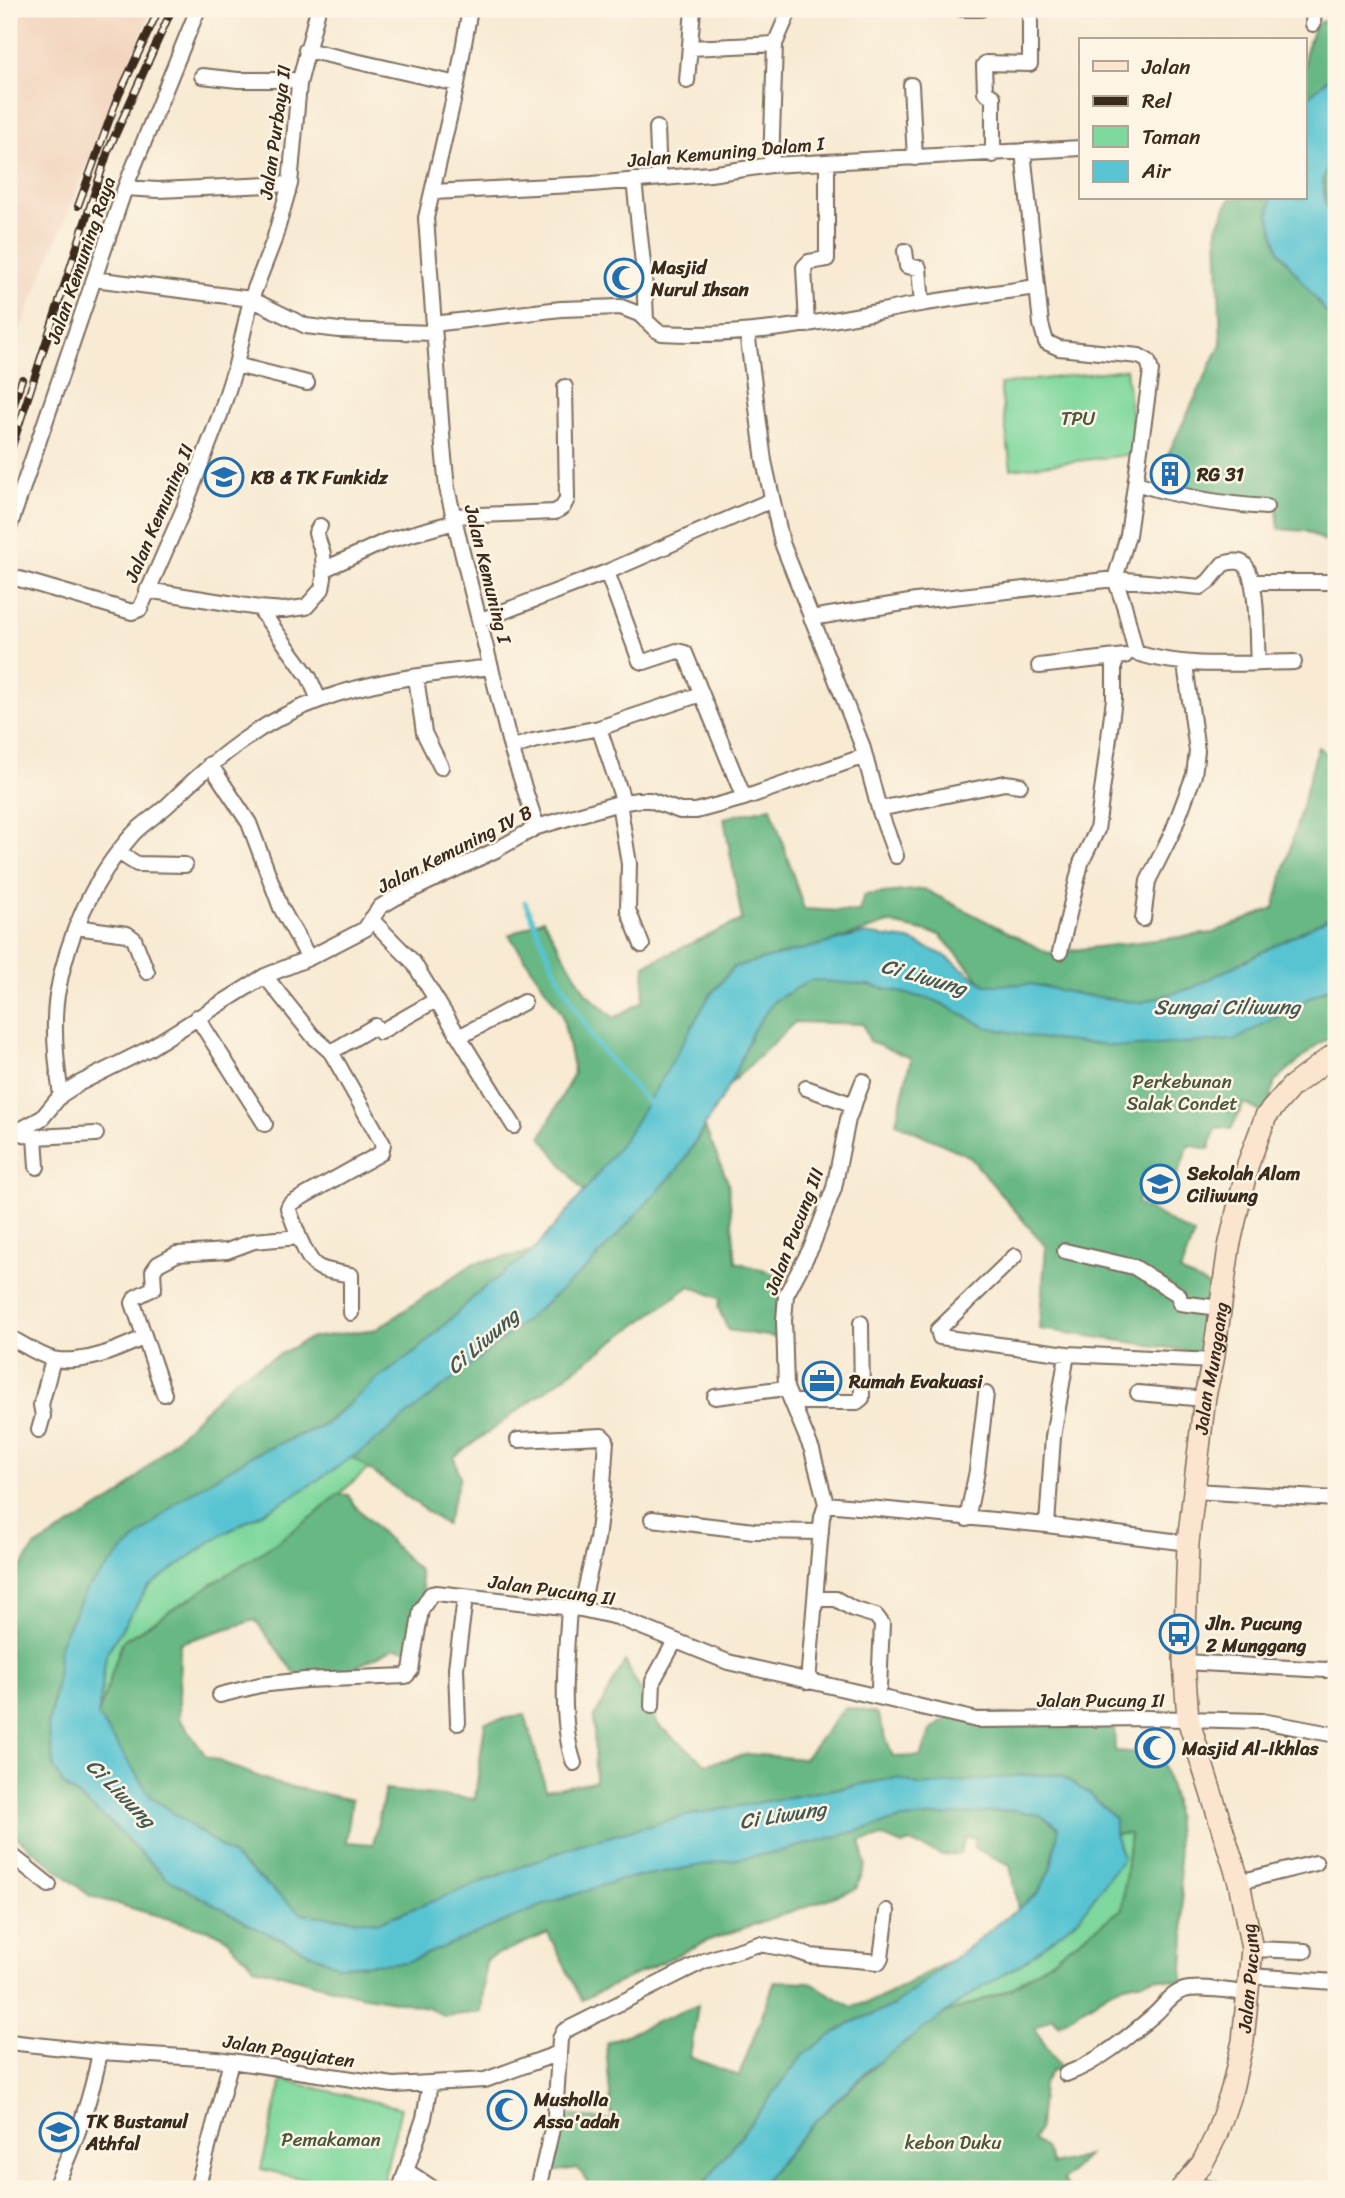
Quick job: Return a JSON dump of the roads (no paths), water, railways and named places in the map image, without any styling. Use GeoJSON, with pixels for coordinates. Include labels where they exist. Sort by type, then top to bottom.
{"type":"FeatureCollection","features":[{"type":"Feature","properties":{"kind":"street","name":"Jalan Kemuning Raya"},"geometry":{"type":"LineString","coordinates":[[9,527],[125,188],[198,9]]}},
{"type":"Feature","properties":{"kind":"street","name":"Jalan Purbaya II"},"geometry":{"type":"LineString","coordinates":[[251,299],[274,240],[290,184],[299,84],[318,9]]}},
{"type":"Feature","properties":{"kind":"street","name":"Jalan Kemuning I"},"geometry":{"type":"LineString","coordinates":[[470,9],[457,84],[426,218],[443,447],[447,488],[511,748],[537,827]]}},
{"type":"Feature","properties":{"kind":"street"},"geometry":{"type":"LineString","coordinates":[[687,81],[693,9]]}},
{"type":"Feature","properties":{"kind":"street"},"geometry":{"type":"LineString","coordinates":[[771,165],[775,44],[790,9]]}},
{"type":"Feature","properties":{"kind":"street"},"geometry":{"type":"LineString","coordinates":[[962,9],[981,9]]}},
{"type":"Feature","properties":{"kind":"street"},"geometry":{"type":"LineString","coordinates":[[993,155],[993,97],[985,92],[984,65],[1029,64],[1030,9]]}},
{"type":"Feature","properties":{"kind":"street"},"geometry":{"type":"LineString","coordinates":[[1312,24],[1314,9]]}},
{"type":"Feature","properties":{"kind":"street"},"geometry":{"type":"LineString","coordinates":[[690,48],[775,44]]}},
{"type":"Feature","properties":{"kind":"street"},"geometry":{"type":"LineString","coordinates":[[306,50],[457,84]]}},
{"type":"Feature","properties":{"kind":"street"},"geometry":{"type":"LineString","coordinates":[[202,76],[238,80],[292,80],[299,84]]}},
{"type":"Feature","properties":{"kind":"street"},"geometry":{"type":"LineString","coordinates":[[911,85],[915,158]]}},
{"type":"Feature","properties":{"kind":"street"},"geometry":{"type":"LineString","coordinates":[[657,128],[659,178]]}},
{"type":"Feature","properties":{"kind":"street","name":"Jalan Kemuning Dalam I"},"geometry":{"type":"LineString","coordinates":[[433,192],[634,180],[771,165],[993,155],[1079,148]]}},
{"type":"Feature","properties":{"kind":"street"},"geometry":{"type":"LineString","coordinates":[[1023,151],[1041,324],[1046,342],[1059,348],[1139,356],[1148,361],[1151,371],[1128,535],[1115,579],[1136,653]]}},
{"type":"Feature","properties":{"kind":"street"},"geometry":{"type":"LineString","coordinates":[[807,325],[804,267],[809,262],[827,259],[827,162]]}},
{"type":"Feature","properties":{"kind":"street"},"geometry":{"type":"LineString","coordinates":[[634,180],[646,321]]}},
{"type":"Feature","properties":{"kind":"street"},"geometry":{"type":"LineString","coordinates":[[125,188],[158,190],[290,184]]}},
{"type":"Feature","properties":{"kind":"street"},"geometry":{"type":"LineString","coordinates":[[905,251],[906,266],[919,268],[922,304]]}},
{"type":"Feature","properties":{"kind":"street"},"geometry":{"type":"LineString","coordinates":[[94,279],[251,299],[306,326],[365,332],[434,329],[561,309],[598,307],[630,309],[663,333],[747,332],[807,325],[1037,287]]}},
{"type":"Feature","properties":{"kind":"street","name":"Jalan Kemuning II"},"geometry":{"type":"LineString","coordinates":[[9,576],[132,612],[140,609],[184,508],[220,415],[236,365],[251,299]]}},
{"type":"Feature","properties":{"kind":"street"},"geometry":{"type":"LineString","coordinates":[[747,332],[764,461],[782,543],[865,756],[879,809],[896,856]]}},
{"type":"Feature","properties":{"kind":"street"},"geometry":{"type":"LineString","coordinates":[[236,365],[307,383]]}},
{"type":"Feature","properties":{"kind":"street"},"geometry":{"type":"LineString","coordinates":[[325,569],[386,541],[455,519],[555,512],[563,507],[567,499],[568,468],[565,387]]}},
{"type":"Feature","properties":{"kind":"street"},"geometry":{"type":"LineString","coordinates":[[1136,483],[1196,500],[1266,507]]}},
{"type":"Feature","properties":{"kind":"street"},"geometry":{"type":"LineString","coordinates":[[481,620],[607,572],[772,500]]}},
{"type":"Feature","properties":{"kind":"street"},"geometry":{"type":"LineString","coordinates":[[147,590],[259,608],[284,610],[306,607],[322,589],[325,569],[316,533],[320,526]]}},
{"type":"Feature","properties":{"kind":"street"},"geometry":{"type":"LineString","coordinates":[[811,618],[916,601],[1115,579],[1201,587],[1223,565],[1240,562],[1244,564],[1253,582],[1258,663]]}},
{"type":"Feature","properties":{"kind":"street"},"geometry":{"type":"LineString","coordinates":[[607,572],[640,661],[677,651],[685,653],[744,799]]}},
{"type":"Feature","properties":{"kind":"street"},"geometry":{"type":"LineString","coordinates":[[1253,582],[1336,582]]}},
{"type":"Feature","properties":{"kind":"street"},"geometry":{"type":"LineString","coordinates":[[259,608],[309,677],[318,700]]}},
{"type":"Feature","properties":{"kind":"street"},"geometry":{"type":"LineString","coordinates":[[1039,666],[1118,658],[1136,653],[1161,661],[1185,664],[1294,663]]}},
{"type":"Feature","properties":{"kind":"street"},"geometry":{"type":"LineString","coordinates":[[1060,952],[1081,863],[1097,830],[1114,699],[1114,664],[1118,658]]}},
{"type":"Feature","properties":{"kind":"street"},"geometry":{"type":"LineString","coordinates":[[1143,919],[1148,881],[1173,831],[1194,775],[1197,751],[1185,664]]}},
{"type":"Feature","properties":{"kind":"street"},"geometry":{"type":"LineString","coordinates":[[61,1095],[55,1037],[57,997],[65,961],[76,928],[105,869],[135,832],[164,809],[210,764],[269,722],[318,700],[392,679],[491,667]]}},
{"type":"Feature","properties":{"kind":"street"},"geometry":{"type":"LineString","coordinates":[[416,677],[424,733],[441,767]]}},
{"type":"Feature","properties":{"kind":"street"},"geometry":{"type":"LineString","coordinates":[[511,748],[600,727],[701,694]]}},
{"type":"Feature","properties":{"kind":"street"},"geometry":{"type":"LineString","coordinates":[[600,727],[621,803],[629,864],[628,910],[642,945]]}},
{"type":"Feature","properties":{"kind":"street","name":"Jalan Kemuning IV B"},"geometry":{"type":"LineString","coordinates":[[13,1134],[42,1118],[61,1095],[148,1049],[265,976],[309,958],[365,929],[380,907],[395,898],[496,850],[537,827],[621,803],[650,800],[680,811],[696,811],[744,799],[865,756]]}},
{"type":"Feature","properties":{"kind":"street"},"geometry":{"type":"LineString","coordinates":[[210,764],[249,823],[281,908],[309,958]]}},
{"type":"Feature","properties":{"kind":"street"},"geometry":{"type":"LineString","coordinates":[[879,809],[1005,783],[1020,785]]}},
{"type":"Feature","properties":{"kind":"street"},"geometry":{"type":"LineString","coordinates":[[118,852],[137,864],[186,864]]}},
{"type":"Feature","properties":{"kind":"street"},"geometry":{"type":"LineString","coordinates":[[371,919],[413,962],[514,1126]]}},
{"type":"Feature","properties":{"kind":"street"},"geometry":{"type":"LineString","coordinates":[[76,928],[127,934],[134,939],[147,972]]}},
{"type":"Feature","properties":{"kind":"street"},"geometry":{"type":"LineString","coordinates":[[265,976],[313,1036],[331,1052],[383,1144],[381,1153],[290,1204],[288,1208],[309,1261],[317,1268],[351,1275],[351,1313]]}},
{"type":"Feature","properties":{"kind":"street"},"geometry":{"type":"LineString","coordinates":[[331,1052],[375,1026],[380,1032],[436,1000]]}},
{"type":"Feature","properties":{"kind":"street"},"geometry":{"type":"LineString","coordinates":[[459,1037],[524,1003]]}},
{"type":"Feature","properties":{"kind":"street"},"geometry":{"type":"LineString","coordinates":[[197,1017],[265,1124]]}},
{"type":"Feature","properties":{"kind":"street","name":"Jalan Munggang"},"geometry":{"type":"LineString","coordinates":[[1188,1719],[1184,1662],[1188,1543],[1205,1399],[1229,1247],[1248,1164],[1266,1116],[1291,1087],[1336,1053]]}},
{"type":"Feature","properties":{"kind":"street","name":"Jalan Pucung III"},"geometry":{"type":"LineString","coordinates":[[825,1504],[817,1463],[786,1388],[786,1295],[812,1246],[834,1188],[848,1119],[863,1081]]}},
{"type":"Feature","properties":{"kind":"street"},"geometry":{"type":"LineString","coordinates":[[806,1088],[854,1105]]}},
{"type":"Feature","properties":{"kind":"street"},"geometry":{"type":"LineString","coordinates":[[13,1134],[36,1137],[96,1134]]}},
{"type":"Feature","properties":{"kind":"street"},"geometry":{"type":"LineString","coordinates":[[36,1137],[37,1167]]}},
{"type":"Feature","properties":{"kind":"street"},"geometry":{"type":"LineString","coordinates":[[164,1394],[133,1303],[136,1297],[154,1288],[153,1272],[158,1264],[177,1254],[228,1251],[254,1241],[299,1237]]}},
{"type":"Feature","properties":{"kind":"street"},"geometry":{"type":"LineString","coordinates":[[1065,1251],[1134,1267],[1180,1296],[1180,1303],[1220,1308]]}},
{"type":"Feature","properties":{"kind":"street"},"geometry":{"type":"LineString","coordinates":[[1015,1256],[938,1330],[937,1335],[943,1338],[1067,1354],[1213,1361]]}},
{"type":"Feature","properties":{"kind":"street"},"geometry":{"type":"LineString","coordinates":[[792,1402],[857,1402],[862,1398],[862,1324]]}},
{"type":"Feature","properties":{"kind":"street"},"geometry":{"type":"LineString","coordinates":[[9,1337],[53,1359],[88,1358],[143,1338]]}},
{"type":"Feature","properties":{"kind":"street"},"geometry":{"type":"LineString","coordinates":[[1047,1525],[1053,1437],[1067,1354]]}},
{"type":"Feature","properties":{"kind":"street"},"geometry":{"type":"LineString","coordinates":[[40,1430],[43,1416],[41,1405],[53,1359]]}},
{"type":"Feature","properties":{"kind":"street"},"geometry":{"type":"LineString","coordinates":[[715,1397],[786,1388]]}},
{"type":"Feature","properties":{"kind":"street"},"geometry":{"type":"LineString","coordinates":[[1138,1393],[1205,1399]]}},
{"type":"Feature","properties":{"kind":"street"},"geometry":{"type":"LineString","coordinates":[[967,1519],[982,1439],[986,1394]]}},
{"type":"Feature","properties":{"kind":"street"},"geometry":{"type":"LineString","coordinates":[[518,1440],[602,1436],[606,1440],[598,1528],[575,1609],[564,1667],[566,1730],[574,1763]]}},
{"type":"Feature","properties":{"kind":"street"},"geometry":{"type":"LineString","coordinates":[[1193,1491],[1336,1499]]}},
{"type":"Feature","properties":{"kind":"street"},"geometry":{"type":"LineString","coordinates":[[808,1682],[825,1504],[1047,1525],[1188,1543]]}},
{"type":"Feature","properties":{"kind":"street"},"geometry":{"type":"LineString","coordinates":[[652,1519],[754,1531],[821,1532]]}},
{"type":"Feature","properties":{"kind":"street","name":"Jalan Pucung II"},"geometry":{"type":"LineString","coordinates":[[220,1695],[260,1685],[305,1680],[406,1676],[411,1670],[420,1615],[431,1594],[575,1609],[617,1617],[728,1662],[977,1720],[1262,1721],[1336,1735]]}},
{"type":"Feature","properties":{"kind":"street"},"geometry":{"type":"LineString","coordinates":[[458,1723],[456,1668],[465,1598]]}},
{"type":"Feature","properties":{"kind":"street"},"geometry":{"type":"LineString","coordinates":[[817,1599],[836,1599],[880,1620],[879,1687]]}},
{"type":"Feature","properties":{"kind":"street"},"geometry":{"type":"LineString","coordinates":[[652,1706],[653,1681],[675,1641]]}},
{"type":"Feature","properties":{"kind":"street"},"geometry":{"type":"LineString","coordinates":[[1184,1662],[1326,1670],[1336,1665]]}},
{"type":"Feature","properties":{"kind":"street","name":"Jalan Pucung"},"geometry":{"type":"LineString","coordinates":[[1183,2187],[1202,2164],[1216,2136],[1228,2101],[1244,2041],[1252,1949],[1239,1882],[1188,1719]]}},
{"type":"Feature","properties":{"kind":"street"},"geometry":{"type":"LineString","coordinates":[[9,1853],[48,1885]]}},
{"type":"Feature","properties":{"kind":"street"},"geometry":{"type":"LineString","coordinates":[[1239,1882],[1316,1863]]}},
{"type":"Feature","properties":{"kind":"street"},"geometry":{"type":"LineString","coordinates":[[538,2189],[555,2116],[560,2039],[564,2031],[725,1953],[759,1944],[810,1956],[879,1962],[887,1911]]}},
{"type":"Feature","properties":{"kind":"street"},"geometry":{"type":"LineString","coordinates":[[1252,1949],[1305,1951]]}},
{"type":"Feature","properties":{"kind":"street"},"geometry":{"type":"LineString","coordinates":[[1066,2074],[1088,2066],[1155,2014],[1173,1996],[1184,1990],[1231,1991],[1249,1985],[1334,1982],[1336,1979]]}},
{"type":"Feature","properties":{"kind":"street","name":"Jalan Pagujaten"},"geometry":{"type":"LineString","coordinates":[[9,2042],[100,2052],[230,2061],[352,2081],[394,2085],[495,2078],[559,2053]]}},
{"type":"Feature","properties":{"kind":"street"},"geometry":{"type":"LineString","coordinates":[[54,2189],[78,2136],[94,2086],[100,2052]]}},
{"type":"Feature","properties":{"kind":"street"},"geometry":{"type":"LineString","coordinates":[[197,2189],[230,2061]]}},
{"type":"Feature","properties":{"kind":"street"},"geometry":{"type":"LineString","coordinates":[[400,2189],[424,2118],[429,2084]]}},
{"type":"Feature","properties":{"kind":"street"},"geometry":{"type":"LineString","coordinates":[[407,2171],[434,2189]]}},
{"type":"Feature","properties":{"kind":"street"},"geometry":{"type":"LineString","coordinates":[[1183,2187],[1213,2189]]}},
{"type":"Feature","properties":{"kind":"water"},"geometry":{"type":"Polygon","coordinates":[[[1336,74],[1336,146],[1323,179],[1325,203],[1336,229],[1336,325],[1279,251],[1269,215],[1271,200],[1306,200],[1306,99],[1336,74]]]}},
{"type":"Feature","properties":{"kind":"water","name":"Sungai Ciliwung"},"geometry":{"type":"Polygon","coordinates":[[[1336,914],[1336,983],[1235,1040],[1125,1047],[1043,1039],[986,1027],[937,1001],[869,985],[811,980],[774,1001],[753,1030],[730,1084],[679,1168],[590,1265],[507,1336],[365,1449],[295,1495],[216,1538],[147,1588],[106,1654],[98,1716],[151,1797],[229,1853],[302,1914],[379,1922],[577,1845],[689,1815],[897,1778],[921,1786],[1025,1775],[1060,1775],[1091,1795],[1115,1819],[1115,1834],[1123,1858],[1079,1918],[1024,1962],[966,1998],[869,2069],[812,2124],[757,2189],[700,2189],[804,2054],[850,2023],[893,2006],[1039,1892],[1051,1868],[1059,1827],[1040,1815],[1013,1810],[901,1819],[781,1851],[619,1880],[546,1904],[407,1962],[338,1966],[251,1925],[165,1877],[109,1821],[62,1783],[54,1767],[48,1727],[57,1681],[60,1643],[86,1590],[123,1551],[179,1500],[253,1455],[325,1425],[376,1380],[417,1351],[479,1292],[532,1252],[584,1192],[625,1138],[708,998],[734,967],[863,934],[909,940],[944,955],[985,985],[1031,984],[1139,1003],[1192,988],[1336,914]]]}},
{"type":"Feature","properties":{"kind":"waterway"},"geometry":{"type":"LineString","coordinates":[[525,902],[555,970],[594,1041],[651,1106]]}},
{"type":"Feature","properties":{"kind":"railway"},"geometry":{"type":"LineString","coordinates":[[78,206],[117,99],[159,9]]}},
{"type":"Feature","properties":{"kind":"railway"},"geometry":{"type":"LineString","coordinates":[[9,456],[108,151],[172,9]]}},
{"type":"Feature","properties":{"kind":"railway"},"geometry":{"type":"LineString","coordinates":[[9,419],[22,379]]}},
{"type":"Feature","properties":{"kind":"place","name":"Masjid Nurul Ihsan"},"geometry":{"type":"Point","coordinates":[624,278]}},
{"type":"Feature","properties":{"kind":"place","name":"RG 31"},"geometry":{"type":"Point","coordinates":[1170,474]}},
{"type":"Feature","properties":{"kind":"place","name":"KB & TK Funkidz"},"geometry":{"type":"Point","coordinates":[224,477]}},
{"type":"Feature","properties":{"kind":"place","name":"Sekolah Alam Ciliwung"},"geometry":{"type":"Point","coordinates":[1160,1184]}},
{"type":"Feature","properties":{"kind":"place","name":"Rumah Evakuasi"},"geometry":{"type":"Point","coordinates":[822,1381]}},
{"type":"Feature","properties":{"kind":"place","name":"Jln. Pucung 2 Munggang"},"geometry":{"type":"Point","coordinates":[1179,1634]}},
{"type":"Feature","properties":{"kind":"place","name":"Masjid Al-Ikhlas"},"geometry":{"type":"Point","coordinates":[1155,1748]}},
{"type":"Feature","properties":{"kind":"place","name":"Musholla Assa'adah"},"geometry":{"type":"Point","coordinates":[507,2110]}},
{"type":"Feature","properties":{"kind":"place","name":"TK Bustanul Athfal"},"geometry":{"type":"Point","coordinates":[59,2132]}},
{"type":"Feature","properties":{"kind":"park label","name":"TPU"},"geometry":{"type":"Point","coordinates":[1078,418]}},
{"type":"Feature","properties":{"kind":"park label","name":"Perkebunan Salak Condet"},"geometry":{"type":"Point","coordinates":[1182,1092]}},
{"type":"Feature","properties":{"kind":"park label","name":"Pemakaman"},"geometry":{"type":"Point","coordinates":[331,2139]}},
{"type":"Feature","properties":{"kind":"park label","name":"kebon Duku"},"geometry":{"type":"Point","coordinates":[953,2142]}},
{"type":"Feature","properties":{"kind":"water label","name":"Ci Liwung"},"geometry":{"type":"Point","coordinates":[924,977]}},
{"type":"Feature","properties":{"kind":"water label","name":"Ci Liwung"},"geometry":{"type":"Point","coordinates":[483,1341]}},
{"type":"Feature","properties":{"kind":"water label","name":"Ci Liwung"},"geometry":{"type":"Point","coordinates":[121,1793]}},
{"type":"Feature","properties":{"kind":"water label","name":"Ci Liwung"},"geometry":{"type":"Point","coordinates":[783,1815]}}]}
